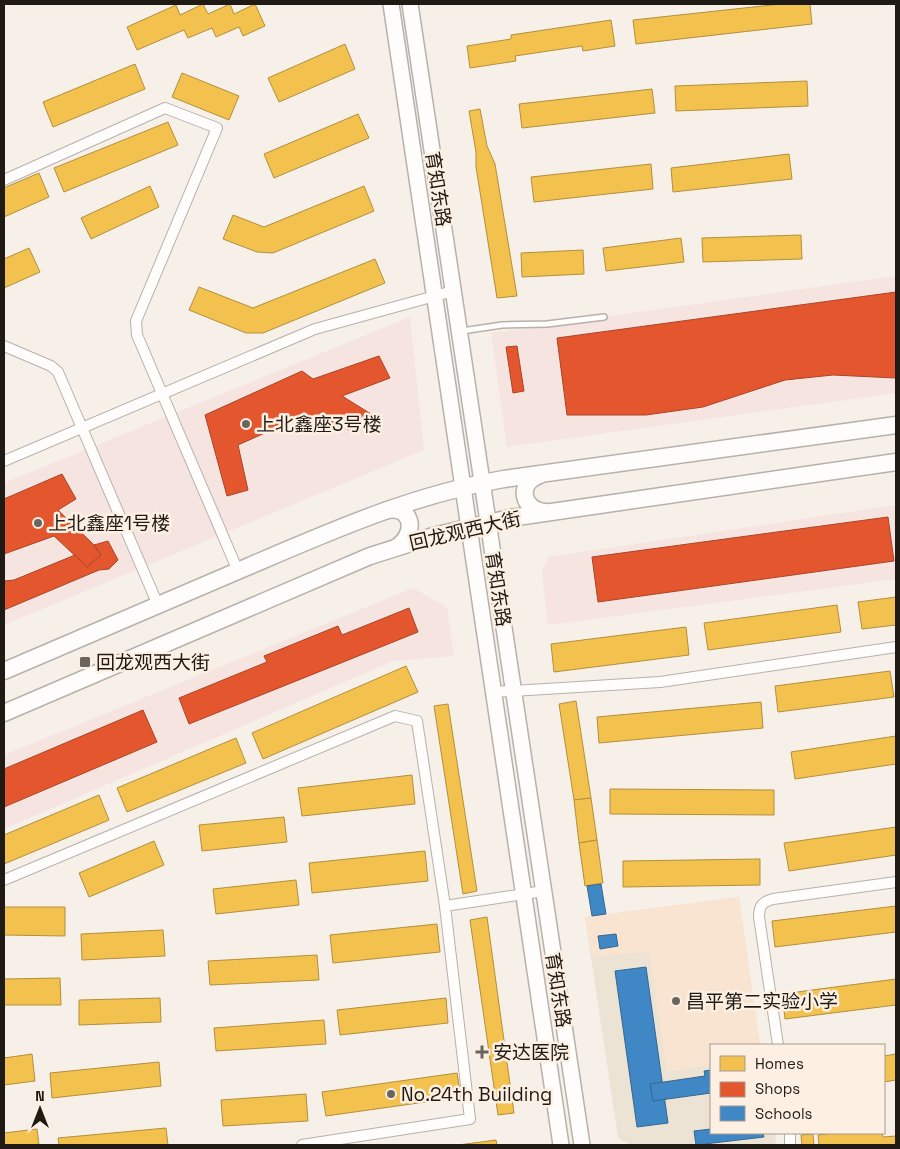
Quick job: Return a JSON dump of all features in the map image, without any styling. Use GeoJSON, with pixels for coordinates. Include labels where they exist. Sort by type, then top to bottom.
{"type":"FeatureCollection","features":[{"type":"Feature","properties":{"kind":"main road","name":"育知东路"},"geometry":{"type":"LineString","coordinates":[[391,4],[561,1145]]}},
{"type":"Feature","properties":{"kind":"main road","name":"育知东路"},"geometry":{"type":"LineString","coordinates":[[410,4],[582,1145]]}},
{"type":"Feature","properties":{"kind":"main road"},"geometry":{"type":"LineString","coordinates":[[4,671],[357,520],[428,496],[482,483],[896,425]]}},
{"type":"Feature","properties":{"kind":"main road","name":"回龙观西大街"},"geometry":{"type":"LineString","coordinates":[[4,713],[370,556],[469,526],[548,512],[896,462]]}},
{"type":"Feature","properties":{"kind":"main road"},"geometry":{"type":"LineString","coordinates":[[542,474],[534,476],[529,482],[525,489],[525,497],[531,508],[540,512],[548,512]]}},
{"type":"Feature","properties":{"kind":"main road"},"geometry":{"type":"LineString","coordinates":[[387,510],[394,509],[401,512],[407,517],[410,524],[408,537],[397,547]]}},
{"type":"Feature","properties":{"kind":"street"},"geometry":{"type":"LineString","coordinates":[[4,180],[165,108],[217,128],[136,321],[137,335],[238,572]]}},
{"type":"Feature","properties":{"kind":"street"},"geometry":{"type":"LineString","coordinates":[[4,462],[314,329],[453,291]]}},
{"type":"Feature","properties":{"kind":"street"},"geometry":{"type":"LineString","coordinates":[[4,346],[51,366],[58,372],[158,605]]}},
{"type":"Feature","properties":{"kind":"street"},"geometry":{"type":"LineString","coordinates":[[494,692],[660,682],[896,647]]}},
{"type":"Feature","properties":{"kind":"street"},"geometry":{"type":"LineString","coordinates":[[4,880],[396,716],[417,721],[445,906],[470,1119],[302,1145]]}},
{"type":"Feature","properties":{"kind":"street"},"geometry":{"type":"LineString","coordinates":[[778,1044],[759,908],[765,902],[773,899],[896,882]]}},
{"type":"Feature","properties":{"kind":"street"},"geometry":{"type":"LineString","coordinates":[[445,906],[544,891]]}},
{"type":"Feature","properties":{"kind":"lane"},"geometry":{"type":"LineString","coordinates":[[459,332],[502,325],[547,324],[604,316]]}},
{"type":"Feature","properties":{"kind":"shaded area"},"geometry":{"type":"Polygon","coordinates":[[[896,276],[896,393],[507,447],[491,333],[896,276]]]}},
{"type":"Feature","properties":{"kind":"shaded area"},"geometry":{"type":"Polygon","coordinates":[[[410,317],[424,450],[4,625],[4,483],[410,317]]]}},
{"type":"Feature","properties":{"kind":"shaded area"},"geometry":{"type":"Polygon","coordinates":[[[896,505],[896,579],[548,625],[542,571],[548,557],[896,505]]]}},
{"type":"Feature","properties":{"kind":"shaded area"},"geometry":{"type":"Polygon","coordinates":[[[413,588],[447,607],[454,656],[393,661],[4,829],[4,755],[413,588]]]}},
{"type":"Feature","properties":{"kind":"shaded area","name":"昌平第二实验小学"},"geometry":{"type":"Polygon","coordinates":[[[739,897],[760,1044],[710,1044],[710,1134],[775,1134],[776,1145],[631,1145],[618,1138],[585,917],[739,897]]]}},
{"type":"Feature","properties":{"kind":"shaded area"},"geometry":{"type":"Polygon","coordinates":[[[739,897],[760,1044],[710,1044],[710,1065],[667,1072],[649,951],[592,957],[585,917],[739,897]]]}},
{"type":"Feature","properties":{"kind":"building: Homes"},"geometry":{"type":"Polygon","coordinates":[[[203,4],[208,14],[230,4],[234,14],[255,4],[265,26],[243,36],[239,27],[216,37],[212,28],[188,38],[184,30],[137,50],[127,27],[176,5],[180,15],[203,4]]]}},
{"type":"Feature","properties":{"kind":"building: Homes"},"geometry":{"type":"Polygon","coordinates":[[[781,4],[810,4],[812,24],[636,44],[633,20],[781,4]]]}},
{"type":"Feature","properties":{"kind":"building: Homes"},"geometry":{"type":"Polygon","coordinates":[[[611,20],[615,46],[583,51],[582,46],[515,56],[516,61],[470,68],[467,46],[511,39],[511,35],[611,20]]]}},
{"type":"Feature","properties":{"kind":"building: Homes"},"geometry":{"type":"Polygon","coordinates":[[[345,44],[355,69],[279,102],[268,78],[345,44]]]}},
{"type":"Feature","properties":{"kind":"building: Homes"},"geometry":{"type":"Polygon","coordinates":[[[135,64],[145,89],[53,127],[43,102],[135,64]]]}},
{"type":"Feature","properties":{"kind":"building: Homes"},"geometry":{"type":"Polygon","coordinates":[[[182,73],[239,96],[229,120],[172,97],[182,73]]]}},
{"type":"Feature","properties":{"kind":"building: Homes"},"geometry":{"type":"Polygon","coordinates":[[[807,81],[808,106],[676,111],[675,86],[807,81]]]}},
{"type":"Feature","properties":{"kind":"building: Homes"},"geometry":{"type":"Polygon","coordinates":[[[652,89],[655,113],[522,128],[519,104],[652,89]]]}},
{"type":"Feature","properties":{"kind":"building: Homes"},"geometry":{"type":"Polygon","coordinates":[[[480,109],[487,146],[495,164],[517,296],[497,298],[469,111],[480,109]]]}},
{"type":"Feature","properties":{"kind":"building: Homes"},"geometry":{"type":"Polygon","coordinates":[[[358,114],[369,138],[274,178],[264,154],[358,114]]]}},
{"type":"Feature","properties":{"kind":"building: Homes"},"geometry":{"type":"Polygon","coordinates":[[[168,122],[178,145],[64,192],[54,168],[168,122]]]}},
{"type":"Feature","properties":{"kind":"building: Homes"},"geometry":{"type":"Polygon","coordinates":[[[789,154],[792,179],[673,192],[671,168],[789,154]]]}},
{"type":"Feature","properties":{"kind":"building: Homes"},"geometry":{"type":"Polygon","coordinates":[[[651,164],[653,189],[534,202],[531,177],[651,164]]]}},
{"type":"Feature","properties":{"kind":"building: Homes"},"geometry":{"type":"Polygon","coordinates":[[[39,173],[49,197],[4,217],[4,188],[39,173]]]}},
{"type":"Feature","properties":{"kind":"building: Homes"},"geometry":{"type":"Polygon","coordinates":[[[150,186],[159,207],[91,239],[81,218],[150,186]]]}},
{"type":"Feature","properties":{"kind":"building: Homes"},"geometry":{"type":"Polygon","coordinates":[[[364,186],[374,211],[273,253],[257,252],[223,239],[233,215],[264,227],[364,186]]]}},
{"type":"Feature","properties":{"kind":"building: Homes"},"geometry":{"type":"Polygon","coordinates":[[[801,235],[802,259],[703,262],[702,238],[801,235]]]}},
{"type":"Feature","properties":{"kind":"building: Homes"},"geometry":{"type":"Polygon","coordinates":[[[681,238],[684,262],[606,271],[603,248],[681,238]]]}},
{"type":"Feature","properties":{"kind":"building: Homes"},"geometry":{"type":"Polygon","coordinates":[[[29,248],[40,272],[4,288],[4,259],[29,248]]]}},
{"type":"Feature","properties":{"kind":"building: Homes"},"geometry":{"type":"Polygon","coordinates":[[[583,250],[584,274],[522,277],[521,253],[583,250]]]}},
{"type":"Feature","properties":{"kind":"building: Homes"},"geometry":{"type":"Polygon","coordinates":[[[375,259],[385,283],[263,333],[246,333],[189,310],[199,287],[253,308],[375,259]]]}},
{"type":"Feature","properties":{"kind":"building: Homes"},"geometry":{"type":"Polygon","coordinates":[[[896,597],[896,625],[862,629],[858,602],[896,597]]]}},
{"type":"Feature","properties":{"kind":"building: Homes"},"geometry":{"type":"Polygon","coordinates":[[[837,605],[841,632],[708,650],[704,623],[837,605]]]}},
{"type":"Feature","properties":{"kind":"building: Homes"},"geometry":{"type":"Polygon","coordinates":[[[686,627],[689,655],[554,672],[551,644],[686,627]]]}},
{"type":"Feature","properties":{"kind":"building: Homes"},"geometry":{"type":"Polygon","coordinates":[[[406,666],[418,692],[263,759],[252,733],[406,666]]]}},
{"type":"Feature","properties":{"kind":"building: Homes"},"geometry":{"type":"Polygon","coordinates":[[[890,671],[894,697],[778,712],[775,686],[890,671]]]}},
{"type":"Feature","properties":{"kind":"building: Homes"},"geometry":{"type":"Polygon","coordinates":[[[576,701],[591,798],[574,800],[559,704],[576,701]]]}},
{"type":"Feature","properties":{"kind":"building: Homes"},"geometry":{"type":"Polygon","coordinates":[[[761,702],[763,728],[599,743],[597,717],[761,702]]]}},
{"type":"Feature","properties":{"kind":"building: Homes"},"geometry":{"type":"Polygon","coordinates":[[[448,704],[477,891],[463,894],[434,706],[448,704]]]}},
{"type":"Feature","properties":{"kind":"building: Homes"},"geometry":{"type":"Polygon","coordinates":[[[896,736],[896,764],[795,779],[791,752],[896,736]]]}},
{"type":"Feature","properties":{"kind":"building: Homes"},"geometry":{"type":"Polygon","coordinates":[[[236,738],[246,763],[127,812],[117,788],[236,738]]]}},
{"type":"Feature","properties":{"kind":"building: Homes"},"geometry":{"type":"Polygon","coordinates":[[[412,775],[415,804],[302,816],[298,788],[412,775]]]}},
{"type":"Feature","properties":{"kind":"building: Homes"},"geometry":{"type":"Polygon","coordinates":[[[610,789],[774,790],[774,815],[610,814],[610,789]]]}},
{"type":"Feature","properties":{"kind":"building: Homes"},"geometry":{"type":"Polygon","coordinates":[[[99,795],[109,820],[4,864],[4,835],[99,795]]]}},
{"type":"Feature","properties":{"kind":"building: Homes"},"geometry":{"type":"Polygon","coordinates":[[[591,798],[597,840],[579,843],[574,800],[591,798]]]}},
{"type":"Feature","properties":{"kind":"building: Homes"},"geometry":{"type":"Polygon","coordinates":[[[284,817],[287,842],[202,851],[199,825],[284,817]]]}},
{"type":"Feature","properties":{"kind":"building: Homes"},"geometry":{"type":"Polygon","coordinates":[[[896,827],[896,855],[789,871],[784,843],[896,827]]]}},
{"type":"Feature","properties":{"kind":"building: Homes"},"geometry":{"type":"Polygon","coordinates":[[[597,840],[603,883],[585,886],[579,843],[597,840]]]}},
{"type":"Feature","properties":{"kind":"building: Homes"},"geometry":{"type":"Polygon","coordinates":[[[154,841],[164,865],[89,897],[79,873],[154,841]]]}},
{"type":"Feature","properties":{"kind":"building: Homes"},"geometry":{"type":"Polygon","coordinates":[[[425,851],[428,881],[312,893],[309,863],[425,851]]]}},
{"type":"Feature","properties":{"kind":"building: Homes"},"geometry":{"type":"Polygon","coordinates":[[[760,859],[760,885],[623,887],[623,861],[760,859]]]}},
{"type":"Feature","properties":{"kind":"building: Homes"},"geometry":{"type":"Polygon","coordinates":[[[296,880],[299,905],[216,914],[213,889],[296,880]]]}},
{"type":"Feature","properties":{"kind":"building: Homes"},"geometry":{"type":"Polygon","coordinates":[[[896,906],[896,932],[775,947],[772,921],[896,906]]]}},
{"type":"Feature","properties":{"kind":"building: Homes"},"geometry":{"type":"Polygon","coordinates":[[[4,907],[65,907],[65,936],[4,935],[4,907]]]}},
{"type":"Feature","properties":{"kind":"building: Homes"},"geometry":{"type":"Polygon","coordinates":[[[487,917],[514,1113],[498,1115],[470,920],[487,917]]]}},
{"type":"Feature","properties":{"kind":"building: Homes"},"geometry":{"type":"Polygon","coordinates":[[[437,924],[440,952],[333,963],[330,935],[437,924]]]}},
{"type":"Feature","properties":{"kind":"building: Homes"},"geometry":{"type":"Polygon","coordinates":[[[163,930],[165,956],[82,960],[81,934],[163,930]]]}},
{"type":"Feature","properties":{"kind":"building: Homes"},"geometry":{"type":"Polygon","coordinates":[[[317,955],[319,980],[210,985],[208,961],[317,955]]]}},
{"type":"Feature","properties":{"kind":"building: Homes"},"geometry":{"type":"Polygon","coordinates":[[[60,978],[61,1005],[4,1005],[4,979],[60,978]]]}},
{"type":"Feature","properties":{"kind":"building: Homes"},"geometry":{"type":"Polygon","coordinates":[[[896,979],[896,1005],[785,1019],[782,994],[896,979]]]}},
{"type":"Feature","properties":{"kind":"building: Homes"},"geometry":{"type":"Polygon","coordinates":[[[160,998],[161,1022],[79,1025],[79,1000],[160,998]]]}},
{"type":"Feature","properties":{"kind":"building: Homes"},"geometry":{"type":"Polygon","coordinates":[[[446,998],[448,1023],[340,1035],[337,1010],[446,998]]]}},
{"type":"Feature","properties":{"kind":"building: Homes"},"geometry":{"type":"Polygon","coordinates":[[[324,1020],[326,1044],[216,1051],[214,1028],[324,1020]]]}},
{"type":"Feature","properties":{"kind":"building: Homes"},"geometry":{"type":"Polygon","coordinates":[[[32,1054],[35,1081],[4,1085],[4,1058],[32,1054]]]}},
{"type":"Feature","properties":{"kind":"building: Homes"},"geometry":{"type":"Polygon","coordinates":[[[896,1054],[896,1080],[885,1082],[885,1056],[896,1054]]]}},
{"type":"Feature","properties":{"kind":"building: Homes"},"geometry":{"type":"Polygon","coordinates":[[[159,1062],[161,1086],[52,1098],[50,1073],[159,1062]]]}},
{"type":"Feature","properties":{"kind":"building: Homes","name":"No.24th Building"},"geometry":{"type":"Polygon","coordinates":[[[457,1073],[461,1097],[326,1116],[322,1092],[457,1073]]]}},
{"type":"Feature","properties":{"kind":"building: Homes"},"geometry":{"type":"Polygon","coordinates":[[[306,1094],[308,1121],[223,1126],[221,1100],[306,1094]]]}},
{"type":"Feature","properties":{"kind":"building: Homes"},"geometry":{"type":"Polygon","coordinates":[[[166,1128],[168,1145],[59,1145],[58,1138],[166,1128]]]}},
{"type":"Feature","properties":{"kind":"building: Homes"},"geometry":{"type":"Polygon","coordinates":[[[37,1129],[39,1145],[4,1145],[4,1133],[37,1129]]]}},
{"type":"Feature","properties":{"kind":"building: Homes"},"geometry":{"type":"Polygon","coordinates":[[[813,1134],[814,1145],[802,1145],[801,1135],[813,1134]]]}},
{"type":"Feature","properties":{"kind":"building: Homes"},"geometry":{"type":"Polygon","coordinates":[[[882,1134],[883,1137],[896,1136],[896,1145],[819,1145],[818,1135],[882,1134]]]}},
{"type":"Feature","properties":{"kind":"building: Homes"},"geometry":{"type":"Polygon","coordinates":[[[496,1140],[497,1145],[458,1145],[496,1140]]]}},
{"type":"Feature","properties":{"kind":"building: Shops"},"geometry":{"type":"Polygon","coordinates":[[[896,292],[896,378],[833,375],[785,380],[703,407],[646,415],[567,415],[557,338],[896,292]]]}},
{"type":"Feature","properties":{"kind":"building: Shops"},"geometry":{"type":"Polygon","coordinates":[[[517,346],[524,391],[513,393],[506,347],[517,346]]]}},
{"type":"Feature","properties":{"kind":"building: Shops","name":"上北鑫座3号楼"},"geometry":{"type":"Polygon","coordinates":[[[379,356],[390,378],[342,396],[371,414],[358,433],[305,415],[238,445],[248,490],[227,496],[205,415],[302,371],[313,379],[379,356]]]}},
{"type":"Feature","properties":{"kind":"building: Shops","name":"上北鑫座1号楼"},"geometry":{"type":"Polygon","coordinates":[[[62,474],[76,499],[58,510],[94,545],[101,555],[87,567],[54,536],[4,554],[4,499],[62,474]]]}},
{"type":"Feature","properties":{"kind":"building: Shops"},"geometry":{"type":"Polygon","coordinates":[[[888,517],[894,561],[598,602],[592,557],[888,517]]]}},
{"type":"Feature","properties":{"kind":"building: Shops"},"geometry":{"type":"Polygon","coordinates":[[[108,541],[118,560],[109,569],[99,570],[4,610],[4,581],[14,580],[75,555],[87,567],[101,555],[94,545],[108,541]]]}},
{"type":"Feature","properties":{"kind":"building: Shops"},"geometry":{"type":"Polygon","coordinates":[[[409,608],[418,632],[189,724],[179,698],[267,662],[264,656],[338,626],[342,635],[409,608]]]}},
{"type":"Feature","properties":{"kind":"building: Shops"},"geometry":{"type":"Polygon","coordinates":[[[143,710],[157,742],[4,807],[4,769],[143,710]]]}},
{"type":"Feature","properties":{"kind":"building: Schools"},"geometry":{"type":"Polygon","coordinates":[[[601,884],[606,914],[592,916],[587,886],[601,884]]]}},
{"type":"Feature","properties":{"kind":"building: Schools"},"geometry":{"type":"Polygon","coordinates":[[[616,934],[618,946],[600,949],[598,936],[616,934]]]}},
{"type":"Feature","properties":{"kind":"building: Schools"},"geometry":{"type":"Polygon","coordinates":[[[646,967],[668,1123],[637,1127],[615,971],[646,967]]]}},
{"type":"Feature","properties":{"kind":"building: Schools"},"geometry":{"type":"Polygon","coordinates":[[[710,1070],[710,1093],[653,1101],[650,1084],[705,1076],[704,1071],[710,1070]]]}},
{"type":"Feature","properties":{"kind":"building: Schools"},"geometry":{"type":"Polygon","coordinates":[[[710,1129],[710,1134],[763,1134],[764,1137],[696,1145],[694,1131],[710,1129]]]}},
{"type":"Feature","properties":{"kind":"place","name":"上北鑫座3号楼"},"geometry":{"type":"Point","coordinates":[246,424]}},
{"type":"Feature","properties":{"kind":"place","name":"上北鑫座1号楼"},"geometry":{"type":"Point","coordinates":[38,523]}},
{"type":"Feature","properties":{"kind":"place","name":"回龙观西大街"},"geometry":{"type":"Point","coordinates":[85,662]}},
{"type":"Feature","properties":{"kind":"place","name":"昌平第二实验小学"},"geometry":{"type":"Point","coordinates":[676,1001]}},
{"type":"Feature","properties":{"kind":"place","name":"安达医院"},"geometry":{"type":"Point","coordinates":[482,1052]}},
{"type":"Feature","properties":{"kind":"place","name":"No.24th Building"},"geometry":{"type":"Point","coordinates":[391,1094]}}]}
